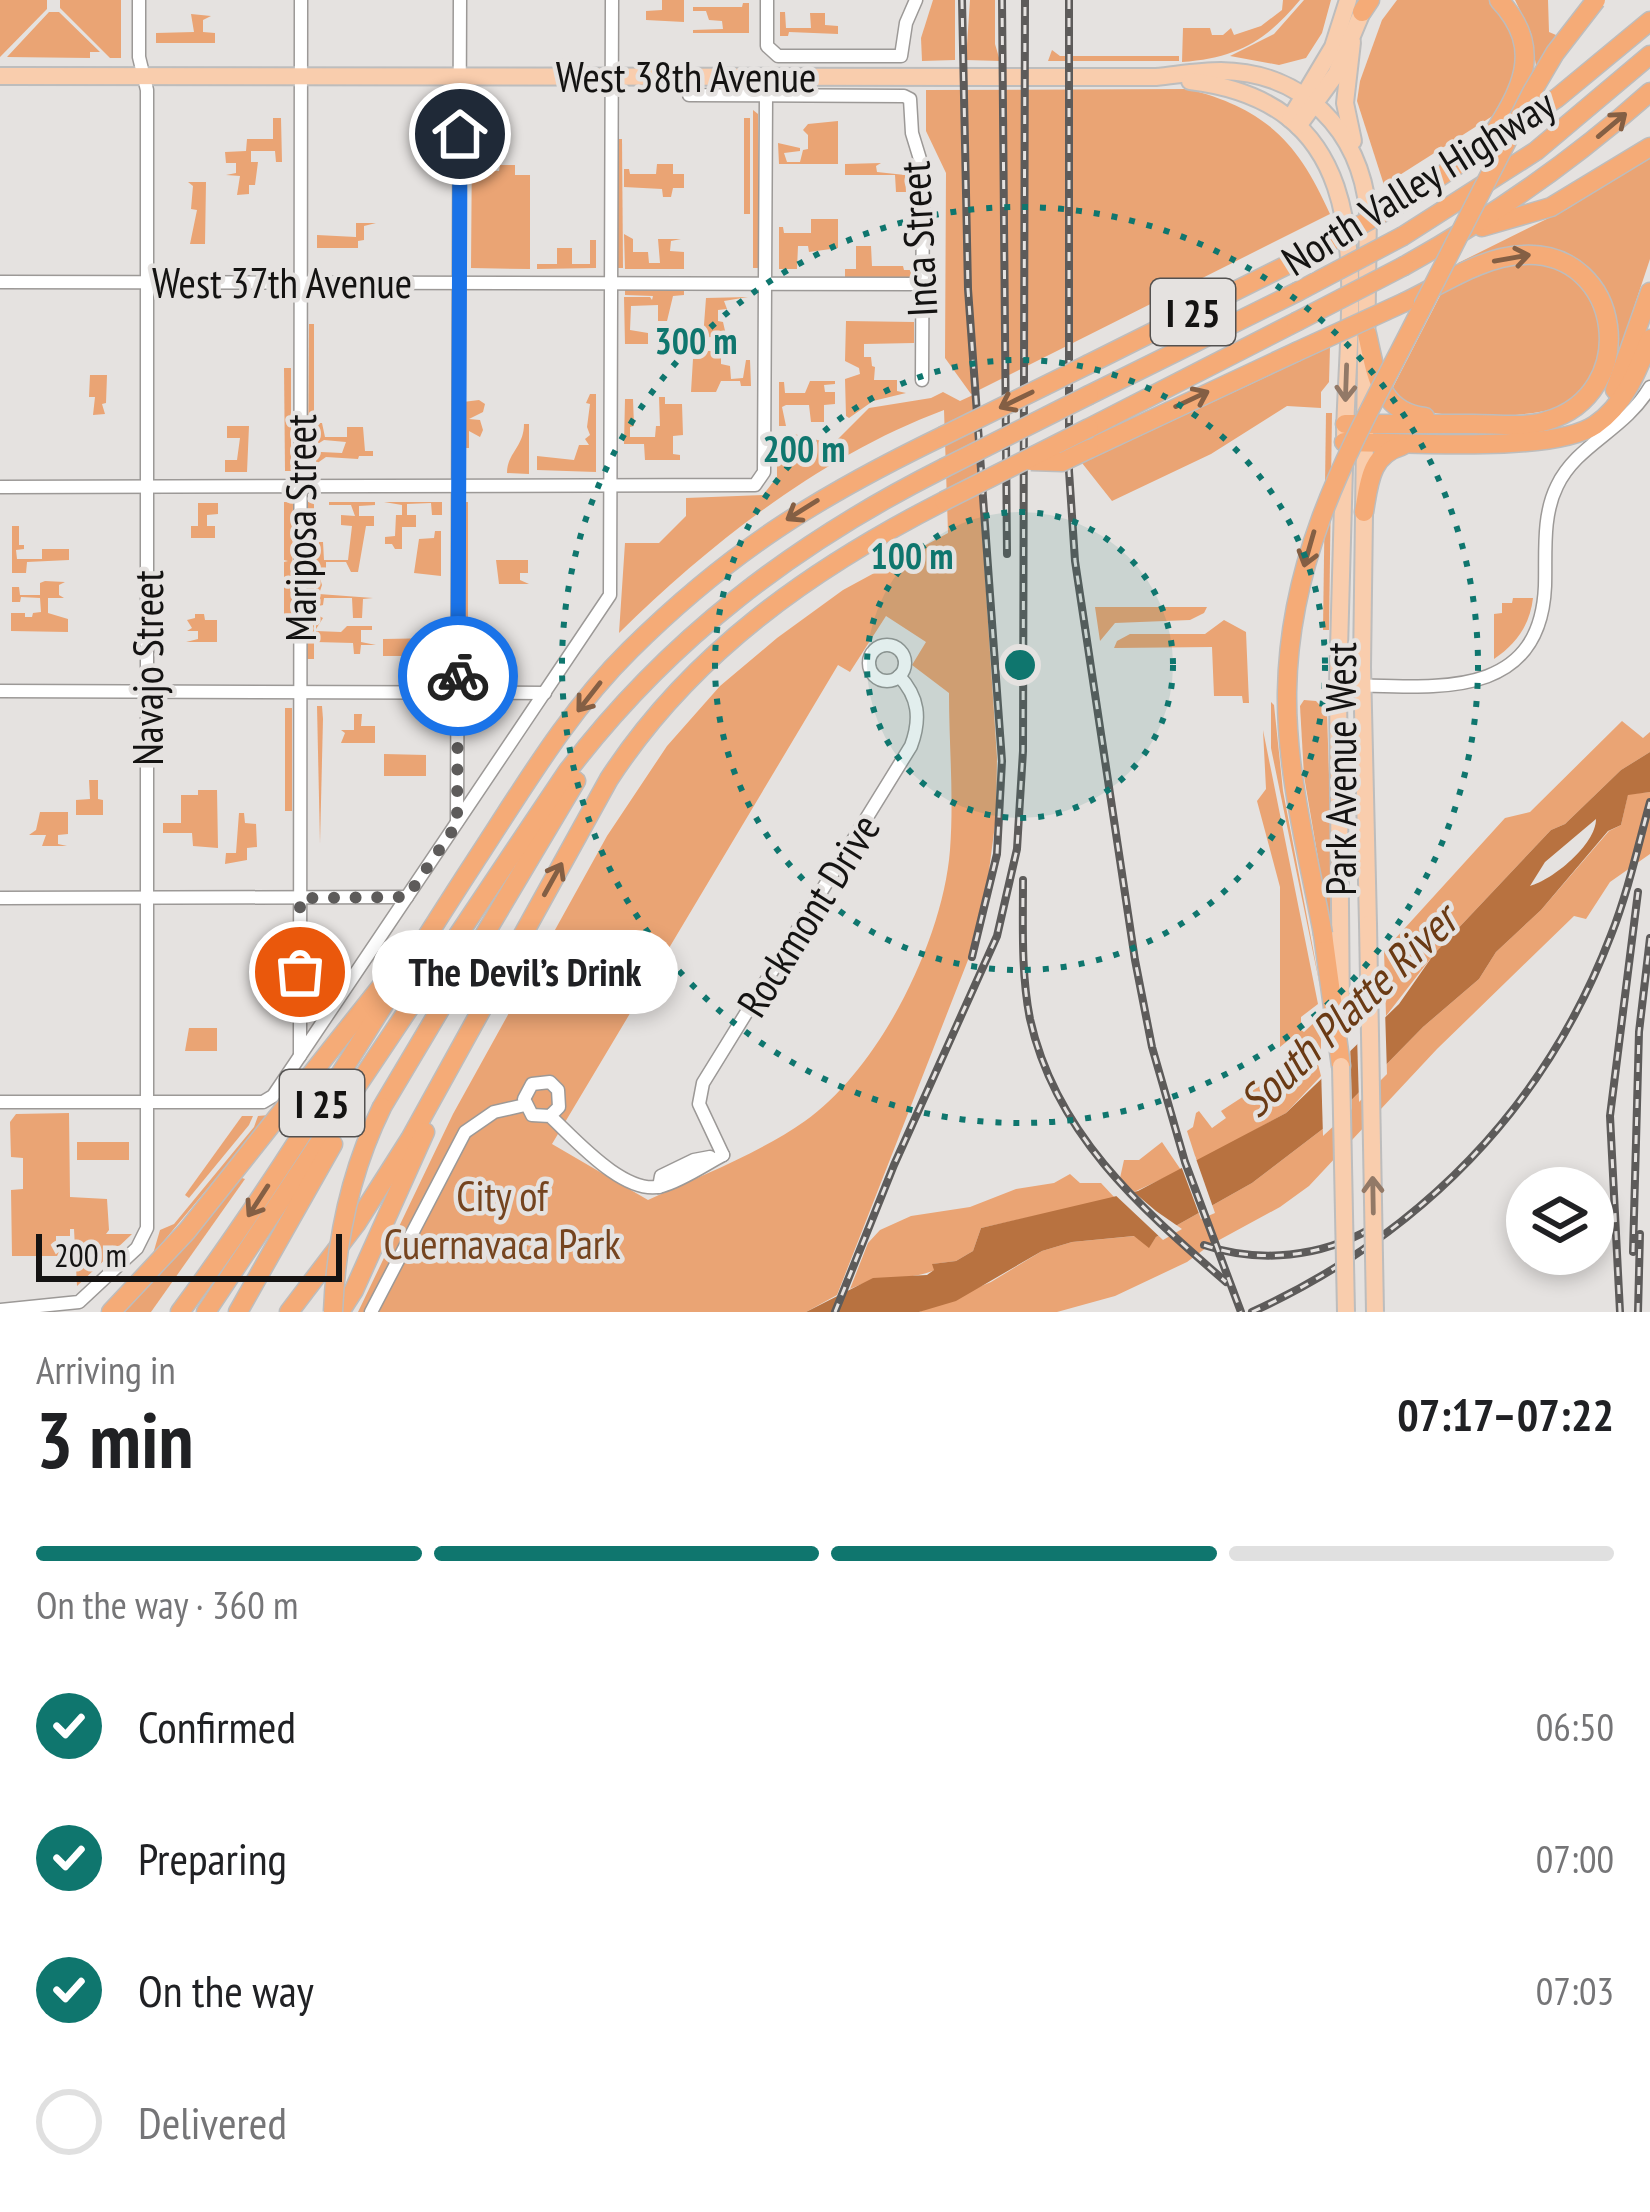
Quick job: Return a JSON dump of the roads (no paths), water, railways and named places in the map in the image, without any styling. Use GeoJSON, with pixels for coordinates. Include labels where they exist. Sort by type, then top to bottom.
{"type":"FeatureCollection","features":[{"type":"Feature","properties":{"kind":"highway"},"geometry":{"type":"LineString","coordinates":[[1484,148],[1516,98],[1525,65],[1519,29],[1498,0]]}},
{"type":"Feature","properties":{"kind":"highway"},"geometry":{"type":"LineString","coordinates":[[1341,1066],[1332,930],[1292,770],[1288,720],[1291,632],[1311,540],[1336,478],[1532,92],[1555,52],[1596,0]]}},
{"type":"Feature","properties":{"kind":"highway","name":"North Valley Highway"},"geometry":{"type":"LineString","coordinates":[[180,1312],[582,705],[648,633],[762,535],[832,491],[1297,260],[1402,202],[1557,98],[1650,21]]}},
{"type":"Feature","properties":{"kind":"highway"},"geometry":{"type":"LineString","coordinates":[[206,1312],[568,772],[610,716],[652,673],[773,568],[863,511],[1403,236],[1537,151],[1650,56]]}},
{"type":"Feature","properties":{"kind":"highway","name":"North Valley Highway"},"geometry":{"type":"LineString","coordinates":[[289,1312],[386,1178],[609,779],[670,700],[740,632],[856,548],[1466,232],[1559,167],[1650,92]]}},
{"type":"Feature","properties":{"kind":"highway"},"geometry":{"type":"LineString","coordinates":[[1466,232],[1551,207],[1650,147]]}},
{"type":"Feature","properties":{"kind":"highway"},"geometry":{"type":"LineString","coordinates":[[1026,461],[1062,462],[1494,261],[1517,255],[1556,260],[1591,284],[1605,308],[1610,336],[1606,364],[1590,394],[1547,421],[1354,433]]}},
{"type":"Feature","properties":{"kind":"highway"},"geometry":{"type":"LineString","coordinates":[[1532,440],[1583,422],[1612,395],[1650,292]]}},
{"type":"Feature","properties":{"kind":"highway"},"geometry":{"type":"LineString","coordinates":[[1367,334],[1390,404],[1414,416],[1490,424]]}},
{"type":"Feature","properties":{"kind":"highway"},"geometry":{"type":"LineString","coordinates":[[1354,433],[1424,442],[1569,436],[1601,420],[1633,380],[1650,339]]}},
{"type":"Feature","properties":{"kind":"highway"},"geometry":{"type":"LineString","coordinates":[[1364,512],[1379,459],[1397,447],[1424,442]]}},
{"type":"Feature","properties":{"kind":"highway"},"geometry":{"type":"LineString","coordinates":[[337,1312],[340,1234],[362,1151],[382,1107],[577,780],[652,673]]}},
{"type":"Feature","properties":{"kind":"highway"},"geometry":{"type":"LineString","coordinates":[[111,1312],[226,1184],[457,890]]}},
{"type":"Feature","properties":{"kind":"highway"},"geometry":{"type":"LineString","coordinates":[[337,1312],[354,1290],[477,1018]]}},
{"type":"Feature","properties":{"kind":"highway"},"geometry":{"type":"LineString","coordinates":[[238,1312],[381,1054]]}},
{"type":"Feature","properties":{"kind":"main road"},"geometry":{"type":"LineString","coordinates":[[1354,433],[1367,334],[1370,246],[1362,177],[1345,103],[1361,3]]}},
{"type":"Feature","properties":{"kind":"main road"},"geometry":{"type":"LineString","coordinates":[[1354,433],[1350,239],[1333,180],[1294,123],[1310,99],[1339,32],[1361,3]]}},
{"type":"Feature","properties":{"kind":"main road"},"geometry":{"type":"LineString","coordinates":[[1310,99],[1336,74],[1352,42]]}},
{"type":"Feature","properties":{"kind":"main road"},"geometry":{"type":"LineString","coordinates":[[1261,76],[1292,77],[1324,64]]}},
{"type":"Feature","properties":{"kind":"main road","name":"West 38th Avenue"},"geometry":{"type":"LineString","coordinates":[[0,76],[1156,76],[1219,71],[1261,76],[1310,99]]}},
{"type":"Feature","properties":{"kind":"main road","name":"West 38th Avenue"},"geometry":{"type":"LineString","coordinates":[[1156,76],[1228,86],[1254,96],[1294,123]]}},
{"type":"Feature","properties":{"kind":"main road"},"geometry":{"type":"LineString","coordinates":[[1310,99],[1329,115],[1352,148],[1362,177]]}},
{"type":"Feature","properties":{"kind":"main road","name":"Park Avenue West"},"geometry":{"type":"LineString","coordinates":[[1354,433],[1364,512],[1362,685],[1375,1312]]}},
{"type":"Feature","properties":{"kind":"main road","name":"Park Avenue West"},"geometry":{"type":"LineString","coordinates":[[1346,1312],[1341,1066],[1332,930],[1338,685],[1354,433]]}},
{"type":"Feature","properties":{"kind":"street","name":"Navajo Street"},"geometry":{"type":"LineString","coordinates":[[0,1310],[73,1305],[144,1238],[147,90],[139,57],[139,0]]}},
{"type":"Feature","properties":{"kind":"street","name":"Mariposa Street"},"geometry":{"type":"LineString","coordinates":[[300,1057],[301,0]]}},
{"type":"Feature","properties":{"kind":"street"},"geometry":{"type":"LineString","coordinates":[[457,824],[460,0]]}},
{"type":"Feature","properties":{"kind":"street"},"geometry":{"type":"LineString","coordinates":[[0,1102],[268,1100],[610,595],[612,0]]}},
{"type":"Feature","properties":{"kind":"street"},"geometry":{"type":"LineString","coordinates":[[766,0],[769,50],[778,56],[901,56],[906,23],[916,0]]}},
{"type":"Feature","properties":{"kind":"street","name":"West 38th Avenue"},"geometry":{"type":"LineString","coordinates":[[689,76],[689,95],[910,99]]}},
{"type":"Feature","properties":{"kind":"street"},"geometry":{"type":"LineString","coordinates":[[0,487],[752,486],[764,472],[766,96]]}},
{"type":"Feature","properties":{"kind":"street","name":"Inca Street"},"geometry":{"type":"LineString","coordinates":[[910,99],[912,133],[923,170],[922,380]]}},
{"type":"Feature","properties":{"kind":"street","name":"West 37th Avenue"},"geometry":{"type":"LineString","coordinates":[[0,282],[923,284]]}},
{"type":"Feature","properties":{"kind":"street"},"geometry":{"type":"LineString","coordinates":[[1338,685],[1462,685],[1498,673],[1520,656],[1540,622],[1547,521],[1555,489],[1582,453],[1632,414],[1650,387]]}},
{"type":"Feature","properties":{"kind":"street","name":"Rockmont Drive"},"geometry":{"type":"LineString","coordinates":[[524,1105],[532,1115],[550,1116],[590,1157],[643,1187],[659,1187],[661,1176],[723,1155],[700,1104],[703,1083],[911,746],[919,716],[909,686],[899,676]]}},
{"type":"Feature","properties":{"kind":"street"},"geometry":{"type":"LineString","coordinates":[[0,691],[545,693]]}},
{"type":"Feature","properties":{"kind":"street"},"geometry":{"type":"LineString","coordinates":[[0,898],[407,897]]}},
{"type":"Feature","properties":{"kind":"street","name":"Rockmont Drive"},"geometry":{"type":"LineString","coordinates":[[524,1105],[528,1088],[550,1082],[561,1101],[550,1116]]}},
{"type":"Feature","properties":{"kind":"street","name":"Rockmont Drive"},"geometry":{"type":"LineString","coordinates":[[371,1312],[465,1132],[494,1112],[524,1105]]}},
{"type":"Feature","properties":{"kind":"railway"},"geometry":{"type":"LineString","coordinates":[[962,0],[968,289],[1002,761],[997,854],[972,957]]}},
{"type":"Feature","properties":{"kind":"railway"},"geometry":{"type":"LineString","coordinates":[[1002,0],[1007,554]]}},
{"type":"Feature","properties":{"kind":"railway"},"geometry":{"type":"LineString","coordinates":[[835,1312],[894,1165],[997,936],[1017,849],[1023,751],[1025,0]]}},
{"type":"Feature","properties":{"kind":"railway"},"geometry":{"type":"LineString","coordinates":[[1069,0],[1069,471],[1075,561],[1152,1047],[1185,1162],[1241,1312]]}},
{"type":"Feature","properties":{"kind":"railway"},"geometry":{"type":"LineString","coordinates":[[1252,1312],[1370,1245],[1470,1159],[1513,1110],[1584,998],[1617,919],[1650,802]]}},
{"type":"Feature","properties":{"kind":"railway"},"geometry":{"type":"LineString","coordinates":[[1023,880],[1027,1002],[1042,1061],[1060,1098],[1105,1166],[1226,1282]]}},
{"type":"Feature","properties":{"kind":"railway"},"geometry":{"type":"LineString","coordinates":[[1620,1312],[1610,1116],[1638,892]]}},
{"type":"Feature","properties":{"kind":"railway"},"geometry":{"type":"LineString","coordinates":[[1633,1252],[1639,1032],[1650,938]]}},
{"type":"Feature","properties":{"kind":"railway"},"geometry":{"type":"LineString","coordinates":[[1204,1245],[1247,1254],[1290,1254],[1332,1246],[1372,1228]]}},
{"type":"Feature","properties":{"kind":"railway"},"geometry":{"type":"LineString","coordinates":[[1638,1312],[1640,1234]]}},
{"type":"Feature","properties":{"kind":"place","name":"The Devil’s Drink"},"geometry":{"type":"Point","coordinates":[300,972]}},
{"type":"Feature","properties":{"kind":"water label","name":"South Platte River"},"geometry":{"type":"Point","coordinates":[1347,1010]}},
{"type":"Feature","properties":{"kind":"park label","name":"City of Cuernavaca Park"},"geometry":{"type":"Point","coordinates":[502,1219]}}]}
